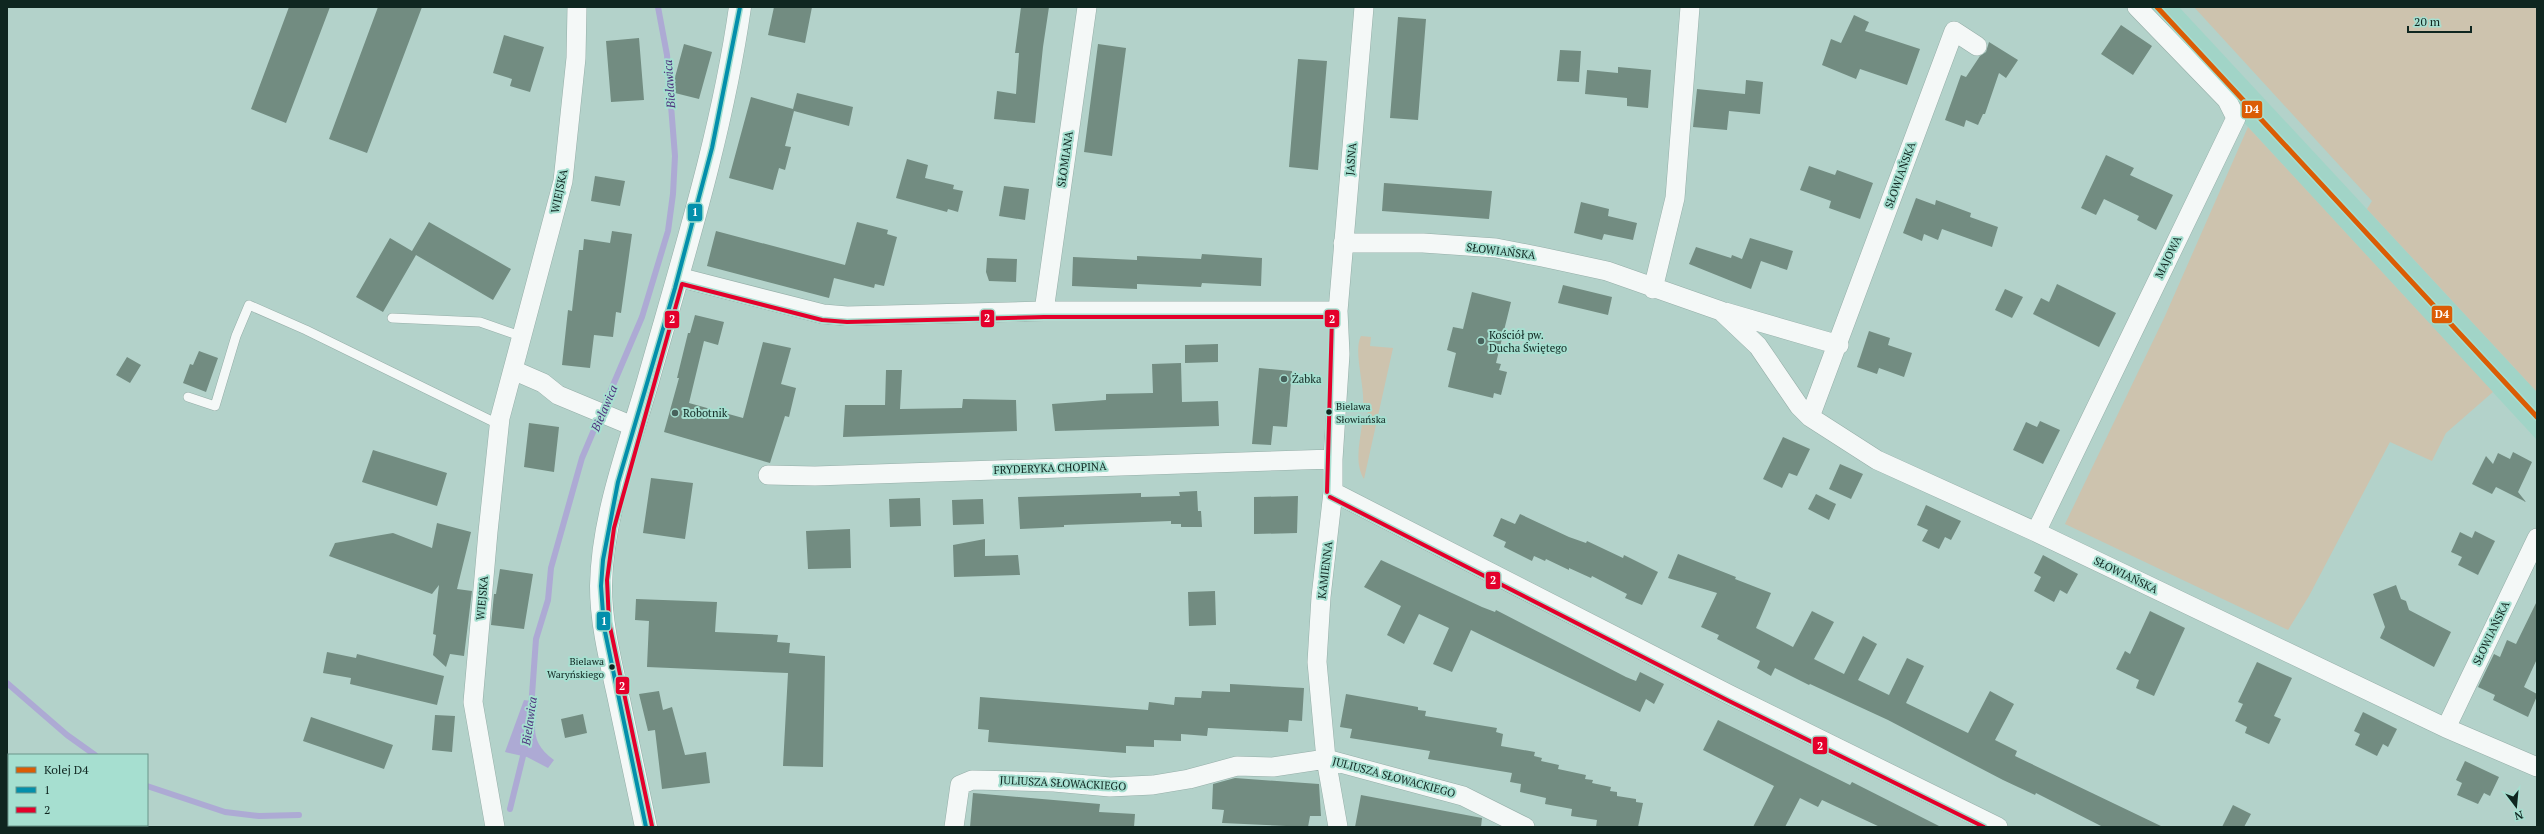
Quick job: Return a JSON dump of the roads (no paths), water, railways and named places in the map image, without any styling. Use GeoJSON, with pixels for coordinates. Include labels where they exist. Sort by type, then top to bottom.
{"type":"FeatureCollection","features":[{"type":"Feature","properties":{"kind":"main road"},"geometry":{"type":"LineString","coordinates":[[646,827],[605,634],[601,594],[603,560],[608,527],[718,128],[740,7]]}},
{"type":"Feature","properties":{"kind":"street","name":"WIEJSKA"},"geometry":{"type":"LineString","coordinates":[[495,827],[473,702],[500,425],[563,181],[576,58],[577,7]]}},
{"type":"Feature","properties":{"kind":"street","name":"SŁOMIANA"},"geometry":{"type":"LineString","coordinates":[[1044,311],[1086,7]]}},
{"type":"Feature","properties":{"kind":"street","name":"JASNA"},"geometry":{"type":"LineString","coordinates":[[1338,312],[1364,7]]}},
{"type":"Feature","properties":{"kind":"street"},"geometry":{"type":"LineString","coordinates":[[1653,289],[1675,198],[1690,7]]}},
{"type":"Feature","properties":{"kind":"street","name":"MAJOWA"},"geometry":{"type":"LineString","coordinates":[[2036,532],[2236,118],[2227,100],[2137,7]]}},
{"type":"Feature","properties":{"kind":"street","name":"SŁOWIAŃSKA"},"geometry":{"type":"LineString","coordinates":[[1810,417],[1839,345],[1954,32],[1977,46]]}},
{"type":"Feature","properties":{"kind":"street","name":"SŁOWIAŃSKA"},"geometry":{"type":"LineString","coordinates":[[1343,243],[1423,243],[1496,248],[1607,271],[1653,289],[1721,311],[1839,345]]}},
{"type":"Feature","properties":{"kind":"street"},"geometry":{"type":"LineString","coordinates":[[678,277],[823,314],[935,315],[1044,311],[1338,312]]}},
{"type":"Feature","properties":{"kind":"street","name":"SŁOWIAŃSKA"},"geometry":{"type":"LineString","coordinates":[[1721,311],[1758,346],[1799,406],[1810,417],[1877,460],[2036,532],[2446,728],[2537,767]]}},
{"type":"Feature","properties":{"kind":"street","name":"KAMIENNA"},"geometry":{"type":"LineString","coordinates":[[1338,312],[1340,354],[1333,459],[1333,492],[1321,597],[1317,662],[1326,759],[1338,827]]}},
{"type":"Feature","properties":{"kind":"street"},"geometry":{"type":"LineString","coordinates":[[513,370],[543,383],[558,395],[635,427]]}},
{"type":"Feature","properties":{"kind":"street","name":"FRYDERYKA CHOPINA"},"geometry":{"type":"LineString","coordinates":[[768,475],[815,476],[1333,459]]}},
{"type":"Feature","properties":{"kind":"street"},"geometry":{"type":"LineString","coordinates":[[1333,492],[1730,695],[1998,827]]}},
{"type":"Feature","properties":{"kind":"street","name":"SŁOWIAŃSKA"},"geometry":{"type":"LineString","coordinates":[[2446,728],[2537,538]]}},
{"type":"Feature","properties":{"kind":"street","name":"JULIUSZA SŁOWACKIEGO"},"geometry":{"type":"LineString","coordinates":[[954,824],[960,785],[972,780],[1054,782],[1110,787],[1152,785],[1189,779],[1237,766],[1273,767],[1326,759],[1463,796],[1525,827]]}},
{"type":"Feature","properties":{"kind":"lane"},"geometry":{"type":"LineString","coordinates":[[188,397],[215,406],[236,336],[249,305],[306,330],[500,425]]}},
{"type":"Feature","properties":{"kind":"lane"},"geometry":{"type":"LineString","coordinates":[[392,318],[480,322],[523,338]]}},
{"type":"Feature","properties":{"kind":"water"},"geometry":{"type":"Polygon","coordinates":[[[524,700],[538,702],[535,720],[537,741],[546,753],[554,760],[548,768],[527,757],[505,752],[524,700]]]}},
{"type":"Feature","properties":{"kind":"waterway","name":"Bielawica"},"geometry":{"type":"LineString","coordinates":[[531,709],[536,639],[548,600],[551,568],[582,458],[642,317],[668,231],[673,194],[675,156],[667,55],[658,7]]}},
{"type":"Feature","properties":{"kind":"waterway"},"geometry":{"type":"LineString","coordinates":[[7,683],[67,735],[94,754]]}},
{"type":"Feature","properties":{"kind":"waterway","name":"Bielawica"},"geometry":{"type":"LineString","coordinates":[[510,809],[525,748]]}},
{"type":"Feature","properties":{"kind":"waterway"},"geometry":{"type":"LineString","coordinates":[[148,786],[225,812],[259,816],[299,815]]}},
{"type":"Feature","properties":{"kind":"rail line","name":"D4"},"geometry":{"type":"LineString","coordinates":[[2157,7],[2537,417]]}},
{"type":"Feature","properties":{"kind":"place","name":"Kościół pw. Ducha Świętego"},"geometry":{"type":"Point","coordinates":[1481,341]}},
{"type":"Feature","properties":{"kind":"place","name":"Żabka"},"geometry":{"type":"Point","coordinates":[1284,379]}},
{"type":"Feature","properties":{"kind":"place","name":"Bielawa Słowiańska"},"geometry":{"type":"Point","coordinates":[1329,412]}},
{"type":"Feature","properties":{"kind":"place","name":"Robotnik"},"geometry":{"type":"Point","coordinates":[675,413]}},
{"type":"Feature","properties":{"kind":"place","name":"Bielawa Waryńskiego"},"geometry":{"type":"Point","coordinates":[612,667]}}]}
